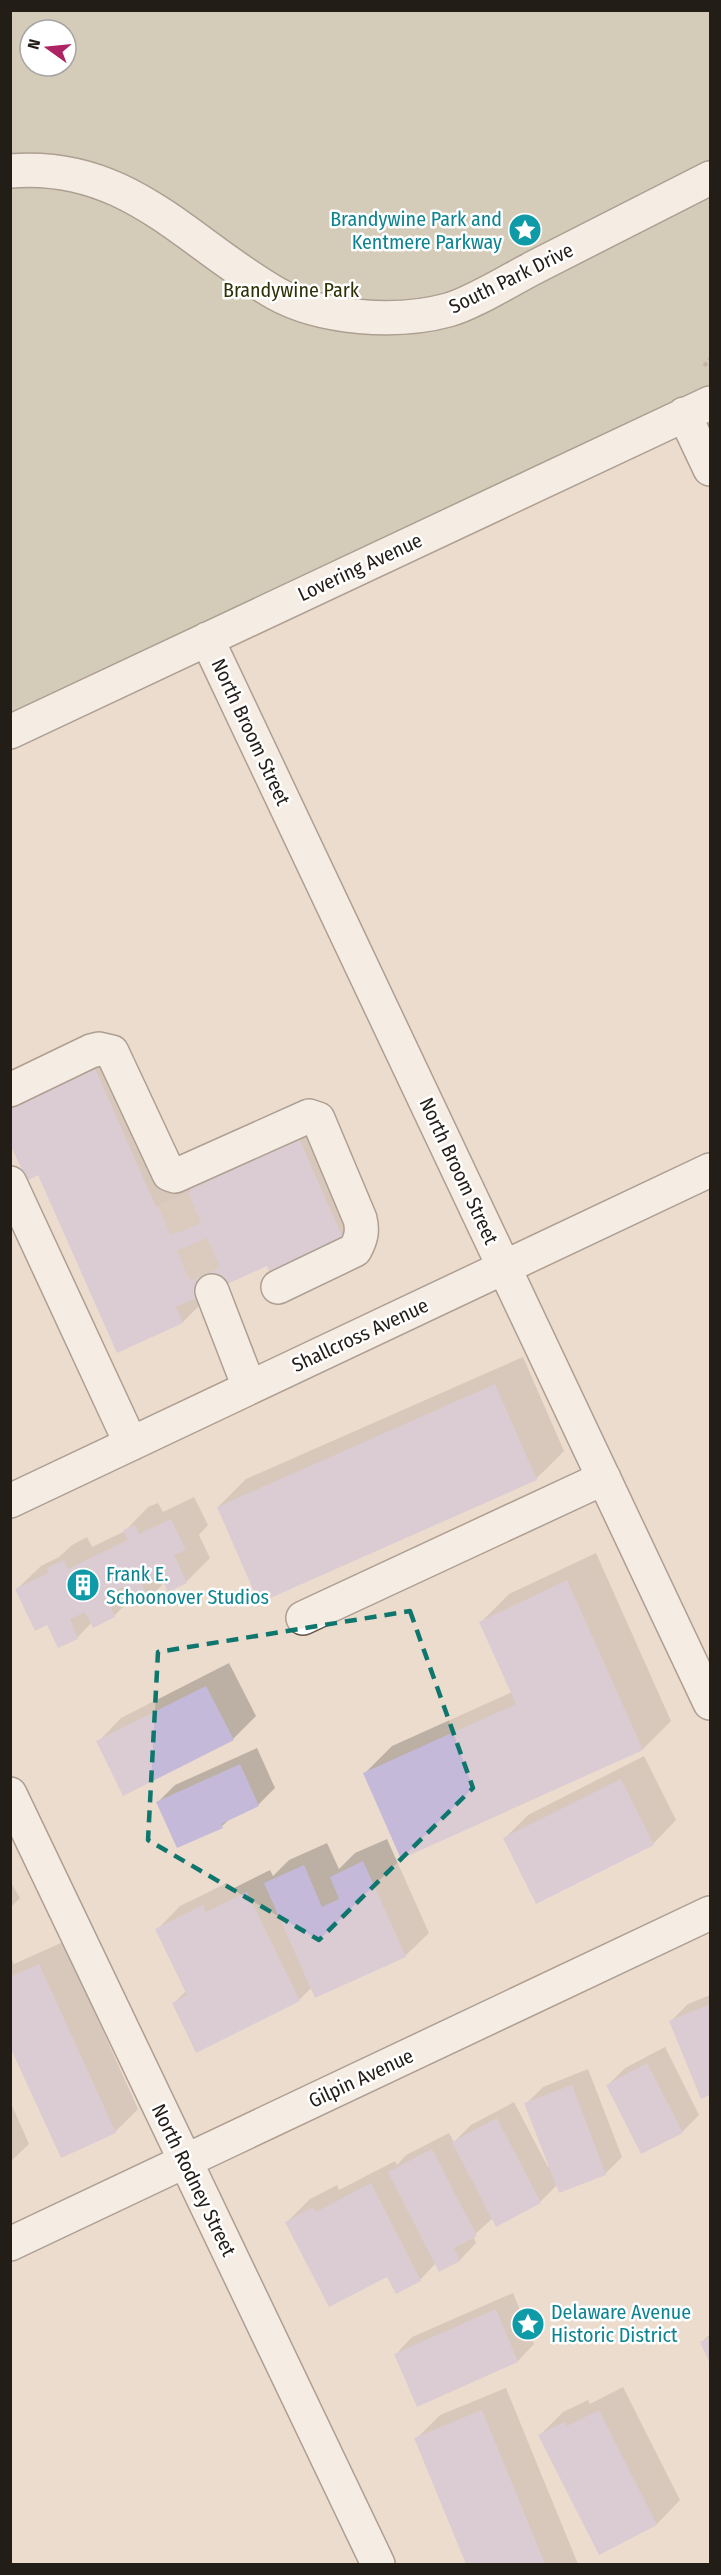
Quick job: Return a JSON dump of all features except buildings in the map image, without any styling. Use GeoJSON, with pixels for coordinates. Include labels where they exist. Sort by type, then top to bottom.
{"type":"FeatureCollection","features":[{"type":"Feature","properties":{"kind":"street","name":"South Park Drive"},"geometry":{"type":"LineString","coordinates":[[10,171],[34,169],[107,183],[136,197],[178,224],[277,294],[315,308],[354,315],[394,318],[449,310],[711,178]]}},
{"type":"Feature","properties":{"kind":"street"},"geometry":{"type":"LineString","coordinates":[[697,409],[711,469]]}},
{"type":"Feature","properties":{"kind":"street","name":"Lovering Avenue"},"geometry":{"type":"LineString","coordinates":[[10,732],[697,409]]}},
{"type":"Feature","properties":{"kind":"street","name":"North Broom Street"},"geometry":{"type":"LineString","coordinates":[[207,639],[711,1703]]}},
{"type":"Feature","properties":{"kind":"street"},"geometry":{"type":"LineString","coordinates":[[10,1090],[91,1051],[99,1049],[112,1052],[171,1186],[175,1176],[309,1116],[318,1119],[360,1219],[362,1229],[360,1241],[355,1250],[278,1287]]}},
{"type":"Feature","properties":{"kind":"street","name":"Shallcross Avenue"},"geometry":{"type":"LineString","coordinates":[[10,1501],[711,1170]]}},
{"type":"Feature","properties":{"kind":"street"},"geometry":{"type":"LineString","coordinates":[[10,1183],[131,1444]]}},
{"type":"Feature","properties":{"kind":"street"},"geometry":{"type":"LineString","coordinates":[[212,1291],[249,1387]]}},
{"type":"Feature","properties":{"kind":"street"},"geometry":{"type":"LineString","coordinates":[[303,1618],[604,1478]]}},
{"type":"Feature","properties":{"kind":"street","name":"North Rodney Street"},"geometry":{"type":"LineString","coordinates":[[10,1794],[378,2565]]}},
{"type":"Feature","properties":{"kind":"street","name":"Gilpin Avenue"},"geometry":{"type":"LineString","coordinates":[[10,2244],[711,1912]]}},
{"type":"Feature","properties":{"kind":"highlighted area"},"geometry":{"type":"Polygon","coordinates":[[[410,1611],[473,1788],[319,1940],[148,1840],[158,1652],[410,1611]]]}},
{"type":"Feature","properties":{"kind":"green space","name":"Brandywine Park"},"geometry":{"type":"Polygon","coordinates":[[[10,11],[710,11],[710,403],[11,732],[10,11]]]}},
{"type":"Feature","properties":{"kind":"tunnel"},"geometry":{"type":"LineString","coordinates":[[173,1199],[212,1291]]}},
{"type":"Feature","properties":{"kind":"place","name":"Brandywine Park and Kentmere Parkway"},"geometry":{"type":"Point","coordinates":[525,230]}},
{"type":"Feature","properties":{"kind":"place","name":"Frank E. Schoonover Studios"},"geometry":{"type":"Point","coordinates":[83,1585]}},
{"type":"Feature","properties":{"kind":"place","name":"Delaware Avenue Historic District"},"geometry":{"type":"Point","coordinates":[528,2324]}}]}
